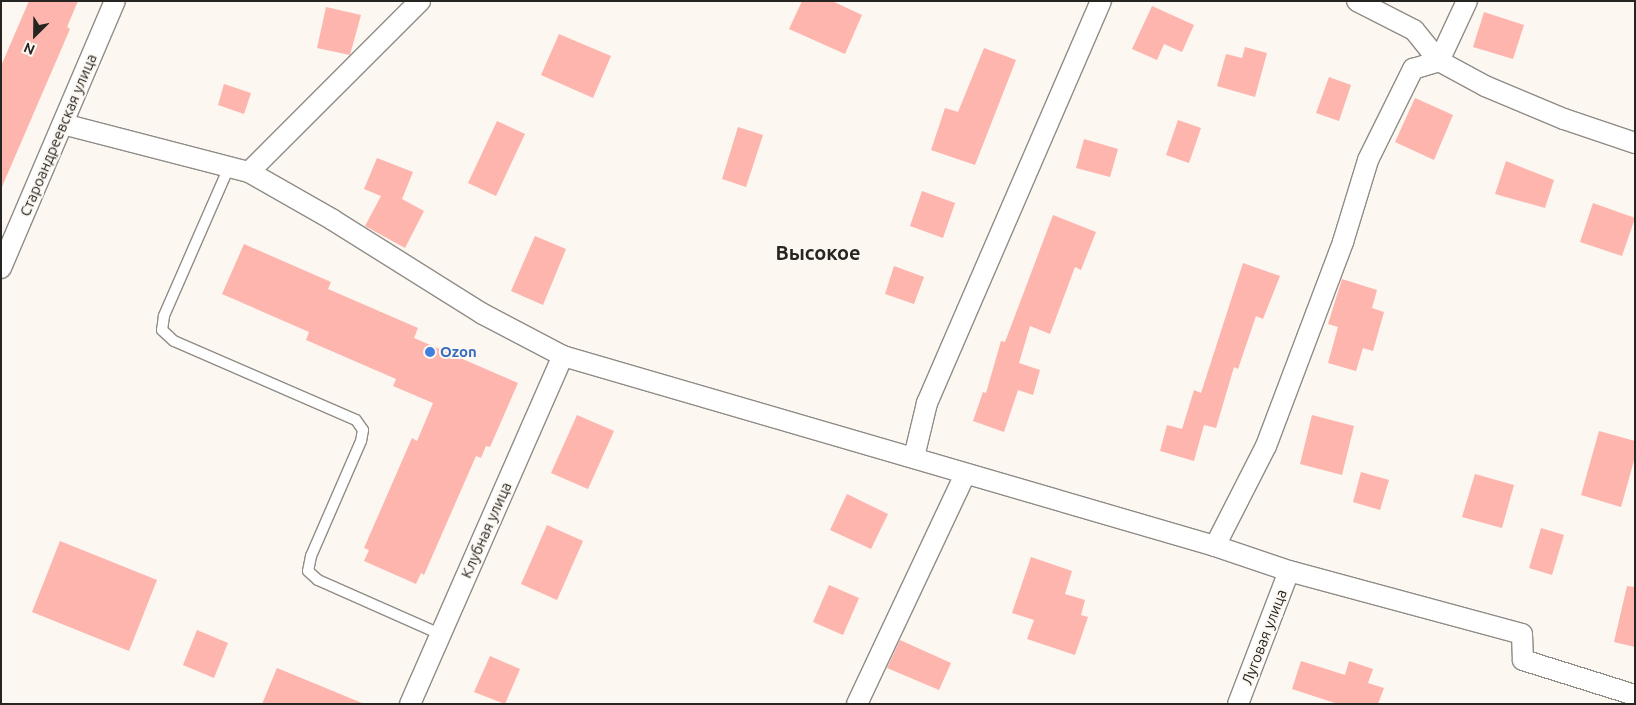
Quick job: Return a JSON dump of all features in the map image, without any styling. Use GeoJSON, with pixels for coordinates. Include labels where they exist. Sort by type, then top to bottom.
{"type":"FeatureCollection","features":[{"type":"Feature","properties":{"kind":"street","name":"Староандреевская улица"},"geometry":{"type":"LineString","coordinates":[[1,268],[115,1]]}},
{"type":"Feature","properties":{"kind":"street"},"geometry":{"type":"LineString","coordinates":[[249,172],[420,1]]}},
{"type":"Feature","properties":{"kind":"street"},"geometry":{"type":"LineString","coordinates":[[914,457],[927,403],[1101,1]]}},
{"type":"Feature","properties":{"kind":"street"},"geometry":{"type":"LineString","coordinates":[[1357,1],[1414,30],[1439,61],[1494,90],[1564,119],[1635,143]]}},
{"type":"Feature","properties":{"kind":"street"},"geometry":{"type":"LineString","coordinates":[[1215,546],[1266,446],[1343,242],[1368,160],[1413,69],[1439,61],[1467,1]]}},
{"type":"Feature","properties":{"kind":"street"},"geometry":{"type":"LineString","coordinates":[[63,124],[249,172],[333,220],[483,314],[563,356],[914,457],[965,474],[1215,546],[1289,570],[1522,634],[1523,660],[1635,695]]}},
{"type":"Feature","properties":{"kind":"street","name":"Клубная улица"},"geometry":{"type":"LineString","coordinates":[[410,704],[563,356]]}},
{"type":"Feature","properties":{"kind":"street"},"geometry":{"type":"LineString","coordinates":[[857,704],[965,474]]}},
{"type":"Feature","properties":{"kind":"street","name":"Луговая улица"},"geometry":{"type":"LineString","coordinates":[[1238,704],[1289,570]]}},
{"type":"Feature","properties":{"kind":"lane"},"geometry":{"type":"LineString","coordinates":[[229,167],[164,316],[162,330],[174,341],[356,420],[363,430],[361,441],[311,556],[308,571],[318,580],[440,634]]}},
{"type":"Feature","properties":{"kind":"building"},"geometry":{"type":"Polygon","coordinates":[[[29,1],[78,1],[67,27],[70,29],[1,189],[1,66],[29,1]]]}},
{"type":"Feature","properties":{"kind":"building"},"geometry":{"type":"Polygon","coordinates":[[[802,1],[832,1],[862,15],[845,54],[789,29],[802,1]]]}},
{"type":"Feature","properties":{"kind":"building"},"geometry":{"type":"Polygon","coordinates":[[[1152,6],[1194,25],[1182,52],[1164,44],[1157,60],[1132,49],[1152,6]]]}},
{"type":"Feature","properties":{"kind":"building"},"geometry":{"type":"Polygon","coordinates":[[[326,7],[361,15],[350,55],[317,48],[326,7]]]}},
{"type":"Feature","properties":{"kind":"building"},"geometry":{"type":"Polygon","coordinates":[[[1484,12],[1524,25],[1513,59],[1473,47],[1484,12]]]}},
{"type":"Feature","properties":{"kind":"building"},"geometry":{"type":"Polygon","coordinates":[[[559,34],[611,56],[593,98],[541,75],[559,34]]]}},
{"type":"Feature","properties":{"kind":"building"},"geometry":{"type":"Polygon","coordinates":[[[1245,47],[1267,53],[1255,97],[1217,86],[1226,54],[1242,58],[1245,47]]]}},
{"type":"Feature","properties":{"kind":"building"},"geometry":{"type":"Polygon","coordinates":[[[984,48],[1016,60],[975,165],[931,150],[945,108],[958,112],[984,48]]]}},
{"type":"Feature","properties":{"kind":"building"},"geometry":{"type":"Polygon","coordinates":[[[1329,77],[1351,85],[1339,121],[1316,113],[1329,77]]]}},
{"type":"Feature","properties":{"kind":"building"},"geometry":{"type":"Polygon","coordinates":[[[224,84],[251,93],[244,114],[218,105],[224,84]]]}},
{"type":"Feature","properties":{"kind":"building"},"geometry":{"type":"Polygon","coordinates":[[[1415,98],[1453,115],[1434,160],[1395,142],[1415,98]]]}},
{"type":"Feature","properties":{"kind":"building"},"geometry":{"type":"Polygon","coordinates":[[[1178,120],[1201,128],[1189,163],[1166,155],[1178,120]]]}},
{"type":"Feature","properties":{"kind":"building"},"geometry":{"type":"Polygon","coordinates":[[[497,121],[525,134],[496,196],[468,183],[497,121]]]}},
{"type":"Feature","properties":{"kind":"building"},"geometry":{"type":"Polygon","coordinates":[[[738,127],[763,135],[746,187],[722,179],[738,127]]]}},
{"type":"Feature","properties":{"kind":"building"},"geometry":{"type":"Polygon","coordinates":[[[1084,139],[1118,149],[1110,177],[1076,168],[1084,139]]]}},
{"type":"Feature","properties":{"kind":"building"},"geometry":{"type":"Polygon","coordinates":[[[377,158],[413,172],[402,199],[424,211],[405,248],[365,226],[381,196],[364,189],[377,158]]]}},
{"type":"Feature","properties":{"kind":"building"},"geometry":{"type":"Polygon","coordinates":[[[1506,161],[1554,180],[1545,208],[1495,194],[1506,161]]]}},
{"type":"Feature","properties":{"kind":"building"},"geometry":{"type":"Polygon","coordinates":[[[922,191],[955,203],[943,238],[910,226],[922,191]]]}},
{"type":"Feature","properties":{"kind":"building"},"geometry":{"type":"Polygon","coordinates":[[[1593,203],[1635,218],[1622,256],[1580,242],[1593,203]]]}},
{"type":"Feature","properties":{"kind":"building"},"geometry":{"type":"Polygon","coordinates":[[[1053,215],[1096,232],[1081,270],[1075,267],[1050,334],[1030,326],[1019,363],[1040,370],[1033,395],[1018,390],[1004,432],[973,421],[983,392],[986,393],[1001,341],[1005,342],[1053,215]]]}},
{"type":"Feature","properties":{"kind":"building"},"geometry":{"type":"Polygon","coordinates":[[[535,236],[566,249],[543,305],[511,291],[535,236]]]}},
{"type":"Feature","properties":{"kind":"building"},"geometry":{"type":"Polygon","coordinates":[[[244,244],[331,282],[328,289],[418,328],[414,338],[518,383],[490,447],[486,446],[481,458],[476,456],[424,575],[421,573],[416,584],[364,561],[369,550],[364,548],[412,438],[417,441],[433,403],[393,386],[396,379],[306,340],[309,332],[222,294],[244,244]]]}},
{"type":"Feature","properties":{"kind":"building"},"geometry":{"type":"Polygon","coordinates":[[[1243,263],[1280,276],[1263,319],[1256,316],[1238,369],[1234,367],[1216,428],[1204,425],[1194,461],[1160,451],[1167,425],[1182,429],[1194,390],[1201,393],[1243,263]]]}},
{"type":"Feature","properties":{"kind":"building"},"geometry":{"type":"Polygon","coordinates":[[[894,266],[924,277],[914,304],[885,294],[894,266]]]}},
{"type":"Feature","properties":{"kind":"building"},"geometry":{"type":"Polygon","coordinates":[[[1342,279],[1377,290],[1372,308],[1384,312],[1373,351],[1363,348],[1356,371],[1328,363],[1338,327],[1328,324],[1342,279]]]}},
{"type":"Feature","properties":{"kind":"building"},"geometry":{"type":"Polygon","coordinates":[[[577,415],[614,431],[588,489],[551,473],[577,415]]]}},
{"type":"Feature","properties":{"kind":"building"},"geometry":{"type":"Polygon","coordinates":[[[1312,415],[1354,426],[1342,475],[1300,464],[1312,415]]]}},
{"type":"Feature","properties":{"kind":"building"},"geometry":{"type":"Polygon","coordinates":[[[1599,431],[1635,441],[1635,457],[1621,507],[1581,495],[1599,431]]]}},
{"type":"Feature","properties":{"kind":"building"},"geometry":{"type":"Polygon","coordinates":[[[1361,472],[1389,480],[1380,510],[1353,502],[1361,472]]]}},
{"type":"Feature","properties":{"kind":"building"},"geometry":{"type":"Polygon","coordinates":[[[1475,474],[1514,485],[1502,528],[1462,517],[1475,474]]]}},
{"type":"Feature","properties":{"kind":"building"},"geometry":{"type":"Polygon","coordinates":[[[847,494],[888,514],[871,549],[830,530],[847,494]]]}},
{"type":"Feature","properties":{"kind":"building"},"geometry":{"type":"Polygon","coordinates":[[[547,525],[583,541],[557,600],[521,584],[547,525]]]}},
{"type":"Feature","properties":{"kind":"building"},"geometry":{"type":"Polygon","coordinates":[[[1541,528],[1564,535],[1552,575],[1529,568],[1541,528]]]}},
{"type":"Feature","properties":{"kind":"building"},"geometry":{"type":"Polygon","coordinates":[[[60,541],[157,580],[129,651],[32,612],[60,541]]]}},
{"type":"Feature","properties":{"kind":"building"},"geometry":{"type":"Polygon","coordinates":[[[1031,557],[1072,571],[1065,594],[1085,600],[1081,615],[1088,617],[1075,655],[1027,639],[1034,620],[1012,613],[1031,557]]]}},
{"type":"Feature","properties":{"kind":"building"},"geometry":{"type":"Polygon","coordinates":[[[829,585],[859,598],[843,635],[813,622],[829,585]]]}},
{"type":"Feature","properties":{"kind":"building"},"geometry":{"type":"Polygon","coordinates":[[[1627,586],[1635,587],[1635,647],[1614,642],[1627,586]]]}},
{"type":"Feature","properties":{"kind":"building"},"geometry":{"type":"Polygon","coordinates":[[[197,630],[228,643],[214,678],[183,665],[197,630]]]}},
{"type":"Feature","properties":{"kind":"building"},"geometry":{"type":"Polygon","coordinates":[[[900,640],[951,663],[939,690],[887,668],[900,640]]]}},
{"type":"Feature","properties":{"kind":"building"},"geometry":{"type":"Polygon","coordinates":[[[490,656],[520,669],[505,704],[474,692],[490,656]]]}},
{"type":"Feature","properties":{"kind":"building"},"geometry":{"type":"Polygon","coordinates":[[[1301,661],[1345,675],[1349,661],[1373,669],[1368,683],[1384,688],[1378,704],[1338,704],[1292,689],[1301,661]]]}},
{"type":"Feature","properties":{"kind":"building"},"geometry":{"type":"Polygon","coordinates":[[[277,668],[362,703],[362,704],[262,704],[277,668]]]}},
{"type":"Feature","properties":{"kind":"place","name":"Ozon"},"geometry":{"type":"Point","coordinates":[430,352]}},
{"type":"Feature","properties":{"kind":"district","name":"Высокое"},"geometry":{"type":"Point","coordinates":[818,252]}}]}
